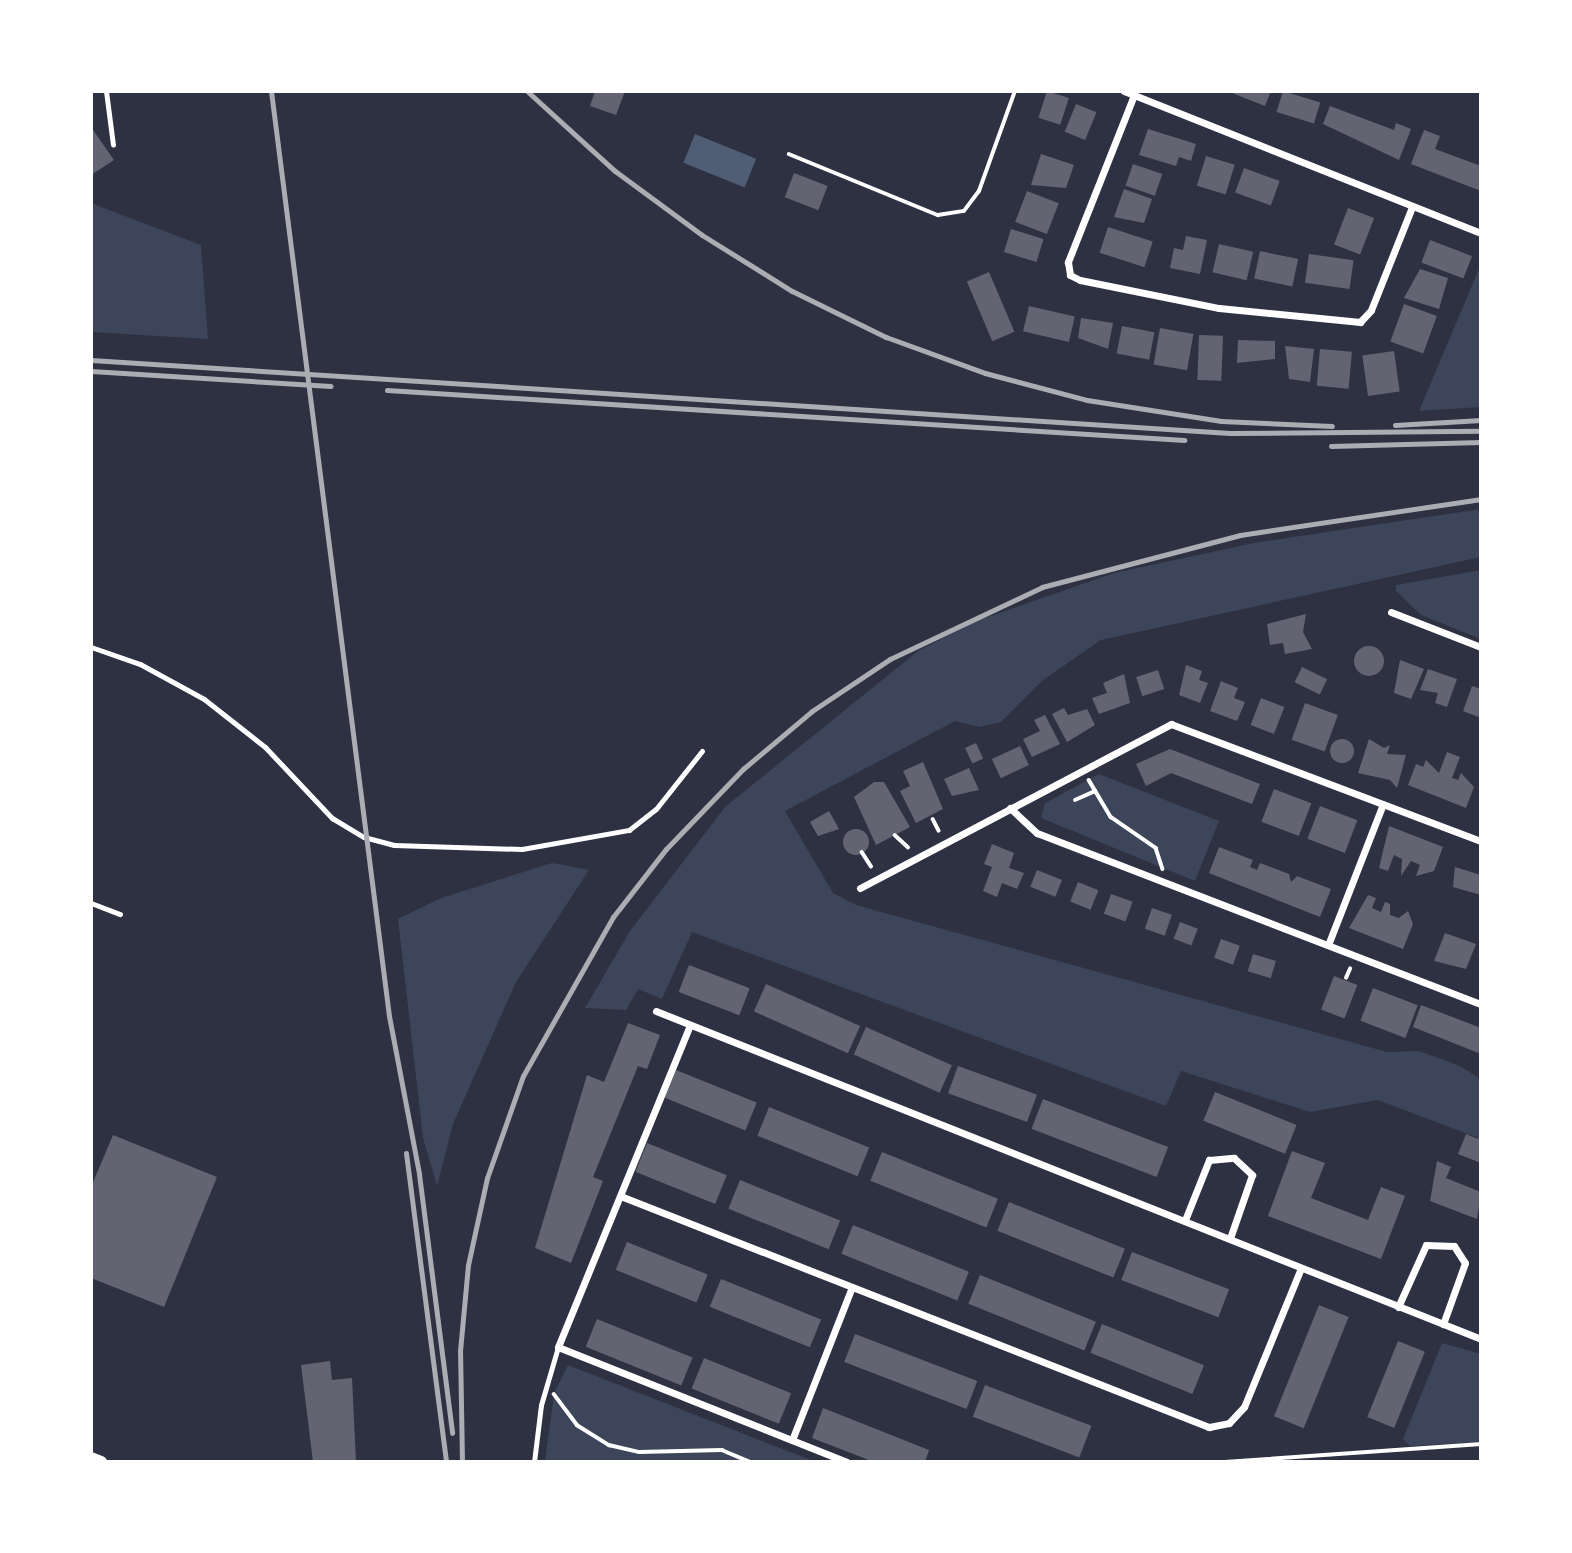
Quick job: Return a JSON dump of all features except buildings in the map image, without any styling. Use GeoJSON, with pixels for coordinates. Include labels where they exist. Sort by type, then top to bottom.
{"type":"FeatureCollection","features":[{"type":"Feature","properties":{"kind":"street"},"geometry":{"type":"LineString","coordinates":[[1124,91],[1481,233]]}},
{"type":"Feature","properties":{"kind":"street"},"geometry":{"type":"LineString","coordinates":[[1134,95],[1069,261],[1070,275],[1080,280],[1202,306],[1360,322],[1371,310],[1412,207]]}},
{"type":"Feature","properties":{"kind":"street"},"geometry":{"type":"LineString","coordinates":[[1391,612],[1481,647]]}},
{"type":"Feature","properties":{"kind":"street"},"geometry":{"type":"LineString","coordinates":[[860,888],[1171,724],[1481,841]]}},
{"type":"Feature","properties":{"kind":"street"},"geometry":{"type":"LineString","coordinates":[[1328,945],[1383,804]]}},
{"type":"Feature","properties":{"kind":"street"},"geometry":{"type":"LineString","coordinates":[[1010,808],[1037,833],[1481,1004]]}},
{"type":"Feature","properties":{"kind":"street"},"geometry":{"type":"LineString","coordinates":[[656,1011],[1481,1339]]}},
{"type":"Feature","properties":{"kind":"street"},"geometry":{"type":"LineString","coordinates":[[690,1024],[623,1197],[558,1347],[848,1462]]}},
{"type":"Feature","properties":{"kind":"street"},"geometry":{"type":"LineString","coordinates":[[1185,1220],[1209,1160],[1234,1158],[1252,1175],[1230,1238]]}},
{"type":"Feature","properties":{"kind":"street"},"geometry":{"type":"LineString","coordinates":[[623,1197],[1216,1427],[1244,1406],[1301,1268]]}},
{"type":"Feature","properties":{"kind":"street"},"geometry":{"type":"LineString","coordinates":[[1398,1307],[1426,1245],[1454,1246],[1465,1263],[1443,1324]]}},
{"type":"Feature","properties":{"kind":"street"},"geometry":{"type":"LineString","coordinates":[[792,1440],[852,1287]]}},
{"type":"Feature","properties":{"kind":"street"},"geometry":{"type":"LineString","coordinates":[[91,1458],[101,1462]]}},
{"type":"Feature","properties":{"kind":"lane"},"geometry":{"type":"LineString","coordinates":[[106,91],[113,145]]}},
{"type":"Feature","properties":{"kind":"lane"},"geometry":{"type":"LineString","coordinates":[[91,647],[139,664],[204,699],[265,747],[332,818],[364,837],[394,845],[522,849],[629,830],[656,808],[702,751]]}},
{"type":"Feature","properties":{"kind":"lane"},"geometry":{"type":"LineString","coordinates":[[91,903],[120,914]]}},
{"type":"Feature","properties":{"kind":"lane"},"geometry":{"type":"LineString","coordinates":[[534,1462],[544,1393],[558,1347]]}},
{"type":"Feature","properties":{"kind":"path"},"geometry":{"type":"LineString","coordinates":[[789,154],[938,215],[964,211],[979,191],[1015,91]]}},
{"type":"Feature","properties":{"kind":"path"},"geometry":{"type":"LineString","coordinates":[[1088,778],[1092,793],[1118,821],[1156,848],[1162,871]]}},
{"type":"Feature","properties":{"kind":"path"},"geometry":{"type":"LineString","coordinates":[[1075,800],[1092,793]]}},
{"type":"Feature","properties":{"kind":"path"},"geometry":{"type":"LineString","coordinates":[[933,819],[939,831]]}},
{"type":"Feature","properties":{"kind":"path"},"geometry":{"type":"LineString","coordinates":[[895,835],[908,847]]}},
{"type":"Feature","properties":{"kind":"path"},"geometry":{"type":"LineString","coordinates":[[862,852],[870,866]]}},
{"type":"Feature","properties":{"kind":"path"},"geometry":{"type":"LineString","coordinates":[[1346,978],[1350,969]]}},
{"type":"Feature","properties":{"kind":"path"},"geometry":{"type":"LineString","coordinates":[[554,1393],[577,1425],[601,1442],[629,1451],[672,1446],[733,1452],[750,1462]]}},
{"type":"Feature","properties":{"kind":"path"},"geometry":{"type":"LineString","coordinates":[[1225,1462],[1481,1444]]}},
{"type":"Feature","properties":{"kind":"path"},"geometry":{"type":"LineString","coordinates":[[732,1458],[733,1452]]}},
{"type":"Feature","properties":{"kind":"path"},"geometry":{"type":"LineString","coordinates":[[722,1462],[732,1458]]}},
{"type":"Feature","properties":{"kind":"path"},"geometry":{"type":"LineString","coordinates":[[732,1458],[736,1462]]}},
{"type":"Feature","properties":{"kind":"shaded area"},"geometry":{"type":"Polygon","coordinates":[[[695,134],[756,159],[745,187],[683,163],[695,134]]]}},
{"type":"Feature","properties":{"kind":"shaded area"},"geometry":{"type":"Polygon","coordinates":[[[91,203],[201,245],[208,339],[91,332],[91,203]]]}},
{"type":"Feature","properties":{"kind":"shaded area"},"geometry":{"type":"Polygon","coordinates":[[[1481,264],[1481,407],[1419,411],[1481,264]]]}},
{"type":"Feature","properties":{"kind":"shaded area"},"geometry":{"type":"Polygon","coordinates":[[[1481,509],[1481,557],[1101,640],[1043,680],[1001,722],[979,727],[955,721],[785,811],[833,893],[856,905],[1387,1052],[1419,1051],[1460,1066],[1481,1079],[1481,1139],[1378,1100],[1310,1112],[1181,1071],[1166,1106],[692,932],[662,999],[638,989],[626,1010],[585,1008],[630,931],[725,807],[918,651],[979,620],[1114,573],[1254,543],[1481,509]]]}},
{"type":"Feature","properties":{"kind":"shaded area"},"geometry":{"type":"Polygon","coordinates":[[[1481,570],[1481,639],[1421,615],[1396,591],[1396,585],[1481,570]]]}},
{"type":"Feature","properties":{"kind":"shaded area"},"geometry":{"type":"Polygon","coordinates":[[[1099,774],[1219,821],[1195,881],[1041,818],[1045,803],[1099,774]]]}},
{"type":"Feature","properties":{"kind":"shaded area"},"geometry":{"type":"Polygon","coordinates":[[[552,863],[589,870],[516,982],[453,1124],[437,1186],[423,1138],[398,919],[441,898],[552,863]]]}},
{"type":"Feature","properties":{"kind":"shaded area"},"geometry":{"type":"Polygon","coordinates":[[[1442,1343],[1481,1354],[1481,1442],[1410,1446],[1403,1439],[1442,1343]]]}},
{"type":"Feature","properties":{"kind":"shaded area"},"geometry":{"type":"Polygon","coordinates":[[[568,1365],[816,1462],[545,1462],[554,1393],[568,1365]]]}},
{"type":"Feature","properties":{"kind":"railway"},"geometry":{"type":"LineString","coordinates":[[271,91],[389,1016],[419,1174],[452,1433]]}},
{"type":"Feature","properties":{"kind":"railway"},"geometry":{"type":"LineString","coordinates":[[527,91],[615,171],[702,235],[792,291],[886,337],[985,373],[1087,400],[1221,421],[1332,426]]}},
{"type":"Feature","properties":{"kind":"railway"},"geometry":{"type":"LineString","coordinates":[[91,360],[1230,433],[1481,431]]}},
{"type":"Feature","properties":{"kind":"railway"},"geometry":{"type":"LineString","coordinates":[[91,371],[331,386]]}},
{"type":"Feature","properties":{"kind":"railway"},"geometry":{"type":"LineString","coordinates":[[387,390],[1184,440]]}},
{"type":"Feature","properties":{"kind":"railway"},"geometry":{"type":"LineString","coordinates":[[1395,425],[1481,420]]}},
{"type":"Feature","properties":{"kind":"railway"},"geometry":{"type":"LineString","coordinates":[[1331,446],[1481,442]]}},
{"type":"Feature","properties":{"kind":"railway"},"geometry":{"type":"LineString","coordinates":[[462,1462],[460,1351],[468,1265],[487,1178],[523,1076],[613,917],[666,849],[743,769],[812,711],[890,659],[1042,587],[1240,535],[1481,499]]}},
{"type":"Feature","properties":{"kind":"railway"},"geometry":{"type":"LineString","coordinates":[[406,1153],[446,1462]]}}]}
